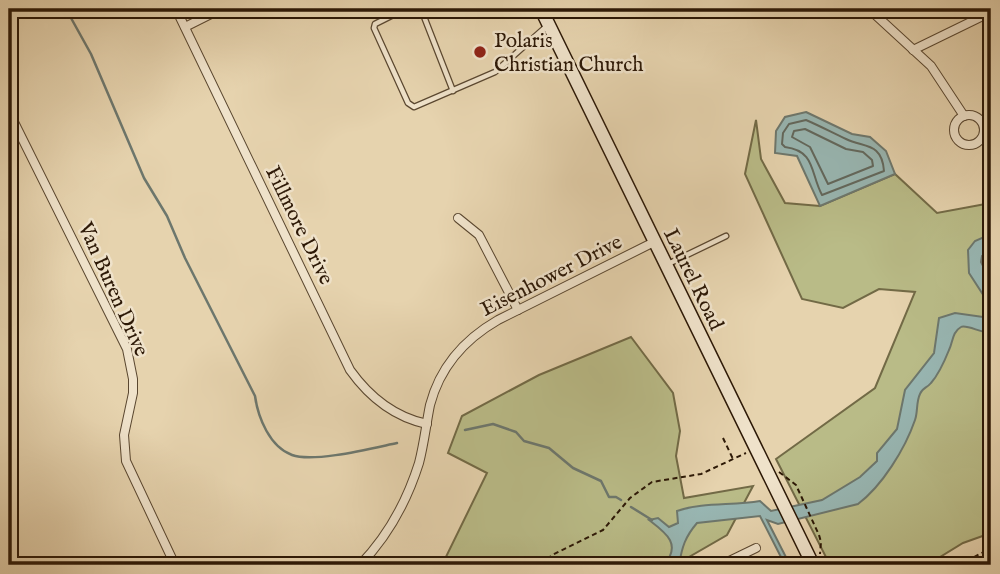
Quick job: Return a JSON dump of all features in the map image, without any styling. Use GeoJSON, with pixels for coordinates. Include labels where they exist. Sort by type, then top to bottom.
{"type":"FeatureCollection","features":[{"type":"Feature","properties":{"kind":"street","name":"Fillmore Drive"},"geometry":{"type":"LineString","coordinates":[[176,9],[350,370],[379,402],[406,418],[427,424]]}},
{"type":"Feature","properties":{"kind":"street"},"geometry":{"type":"LineString","coordinates":[[185,27],[221,9]]}},
{"type":"Feature","properties":{"kind":"street","name":"Laurel Road"},"geometry":{"type":"LineString","coordinates":[[541,9],[755,449],[790,519],[816,560]]}},
{"type":"Feature","properties":{"kind":"street"},"geometry":{"type":"LineString","coordinates":[[869,9],[931,66],[964,116]]}},
{"type":"Feature","properties":{"kind":"street"},"geometry":{"type":"LineString","coordinates":[[913,50],[991,12]]}},
{"type":"Feature","properties":{"kind":"street","name":"Van Buren Drive"},"geometry":{"type":"LineString","coordinates":[[9,112],[127,349],[133,393],[124,435],[126,461],[175,565]]}},
{"type":"Feature","properties":{"kind":"street"},"geometry":{"type":"LineString","coordinates":[[458,218],[479,234],[517,310]]}},
{"type":"Feature","properties":{"kind":"street","name":"Eisenhower Drive"},"geometry":{"type":"LineString","coordinates":[[360,565],[377,545],[401,506],[419,464],[434,393],[450,361],[485,327],[654,242]]}},
{"type":"Feature","properties":{"kind":"street"},"geometry":{"type":"LineString","coordinates":[[721,565],[756,548]]}},
{"type":"Feature","properties":{"kind":"street"},"geometry":{"type":"LineString","coordinates":[[9,550],[16,565]]}},
{"type":"Feature","properties":{"kind":"lane"},"geometry":{"type":"LineString","coordinates":[[405,9],[375,24],[374,29],[408,103],[414,107],[495,72],[548,24]]}},
{"type":"Feature","properties":{"kind":"lane"},"geometry":{"type":"LineString","coordinates":[[421,9],[453,91]]}},
{"type":"Feature","properties":{"kind":"lane"},"geometry":{"type":"LineString","coordinates":[[665,265],[726,236]]}},
{"type":"Feature","properties":{"kind":"path"},"geometry":{"type":"LineString","coordinates":[[723,438],[733,459]]}},
{"type":"Feature","properties":{"kind":"path"},"geometry":{"type":"LineString","coordinates":[[541,565],[562,549],[604,530],[630,498],[652,482],[691,477],[755,449]]}},
{"type":"Feature","properties":{"kind":"path"},"geometry":{"type":"LineString","coordinates":[[773,465],[797,488],[817,530],[821,542],[816,560]]}},
{"type":"Feature","properties":{"kind":"path"},"geometry":{"type":"LineString","coordinates":[[959,565],[991,548]]}},
{"type":"Feature","properties":{"kind":"green space"},"geometry":{"type":"Polygon","coordinates":[[[756,120],[761,159],[785,203],[820,206],[895,174],[937,213],[991,203],[991,533],[963,543],[927,565],[830,565],[776,459],[875,388],[915,292],[879,289],[843,308],[802,299],[745,174],[756,120]]]}},
{"type":"Feature","properties":{"kind":"green space"},"geometry":{"type":"Polygon","coordinates":[[[631,337],[673,393],[680,431],[676,456],[684,498],[753,486],[727,535],[675,565],[442,565],[487,473],[448,453],[462,416],[539,375],[631,337]]]}},
{"type":"Feature","properties":{"kind":"water"},"geometry":{"type":"Polygon","coordinates":[[[806,112],[852,134],[870,137],[886,151],[895,174],[820,206],[797,156],[775,153],[776,131],[785,117],[806,112]]]}},
{"type":"Feature","properties":{"kind":"water"},"geometry":{"type":"Polygon","coordinates":[[[991,234],[991,252],[982,256],[981,262],[991,281],[991,307],[969,273],[968,250],[975,241],[991,234]]]}},
{"type":"Feature","properties":{"kind":"water"},"geometry":{"type":"Polygon","coordinates":[[[991,307],[991,333],[963,326],[956,332],[939,372],[921,392],[915,420],[905,443],[892,466],[867,496],[858,504],[778,524],[767,520],[790,565],[785,565],[760,516],[697,523],[685,542],[679,565],[664,565],[672,551],[672,545],[666,534],[649,520],[658,518],[669,527],[678,523],[677,511],[697,506],[760,501],[771,511],[822,500],[860,477],[877,461],[877,453],[897,429],[905,390],[934,353],[939,318],[955,313],[983,317],[989,314],[991,307]]]}},
{"type":"Feature","properties":{"kind":"waterway"},"geometry":{"type":"LineString","coordinates":[[66,9],[91,54],[144,178],[167,216],[185,258],[255,396],[262,422],[271,439],[284,451],[302,457],[344,454],[397,443]]}},
{"type":"Feature","properties":{"kind":"waterway"},"geometry":{"type":"LineString","coordinates":[[465,430],[493,424],[516,432],[524,441],[549,448],[573,468],[601,481],[609,497],[621,500]]}},
{"type":"Feature","properties":{"kind":"waterway"},"geometry":{"type":"LineString","coordinates":[[631,507],[652,520]]}},
{"type":"Feature","properties":{"kind":"place","name":"Polaris Christian Church"},"geometry":{"type":"Point","coordinates":[480,52]}}]}
